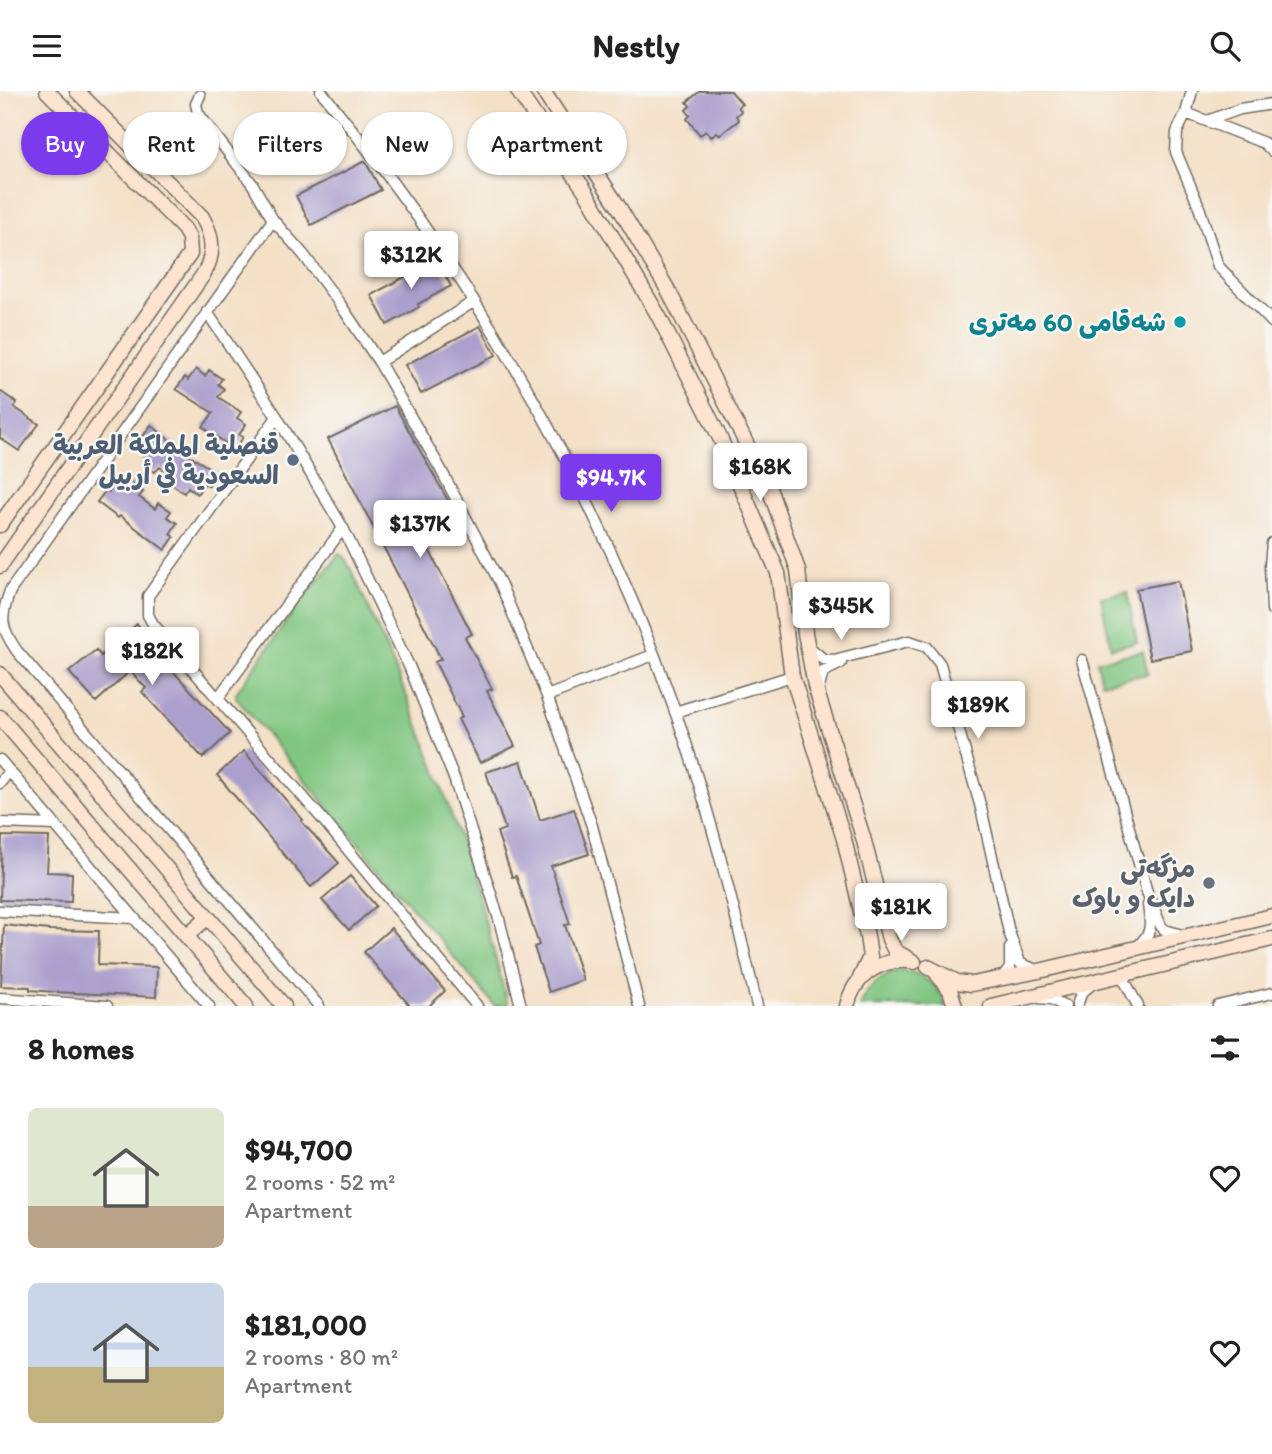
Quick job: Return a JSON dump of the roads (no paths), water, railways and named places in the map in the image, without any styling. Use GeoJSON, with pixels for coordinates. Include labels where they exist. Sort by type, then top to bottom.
{"type":"FeatureCollection","features":[{"type":"Feature","properties":{"kind":"street"},"geometry":{"type":"LineString","coordinates":[[0,525],[190,254],[190,238],[184,229],[47,91]]}},
{"type":"Feature","properties":{"kind":"street"},"geometry":{"type":"LineString","coordinates":[[0,566],[203,275],[212,253],[211,236],[202,217],[76,91]]}},
{"type":"Feature","properties":{"kind":"street"},"geometry":{"type":"LineString","coordinates":[[321,91],[422,221],[522,380],[599,525],[634,605],[675,712],[714,839],[757,1006]]}},
{"type":"Feature","properties":{"kind":"street"},"geometry":{"type":"LineString","coordinates":[[518,91],[623,252],[690,377],[778,573],[783,592],[792,676],[844,839],[867,936],[870,957],[846,1005]]}},
{"type":"Feature","properties":{"kind":"street"},"geometry":{"type":"LineString","coordinates":[[543,91],[620,209],[668,291],[769,488],[798,570],[807,645],[818,692],[863,837],[889,939],[895,951],[966,984],[1039,971],[1272,916]]}},
{"type":"Feature","properties":{"kind":"street"},"geometry":{"type":"LineString","coordinates":[[1192,91],[1177,132],[1176,152],[1198,204],[1218,266],[1272,322]]}},
{"type":"Feature","properties":{"kind":"street"},"geometry":{"type":"LineString","coordinates":[[200,95],[196,104],[198,113],[253,185],[273,220],[311,264],[379,362],[473,529],[505,595],[547,696],[592,826],[625,944],[639,1006]]}},
{"type":"Feature","properties":{"kind":"street"},"geometry":{"type":"LineString","coordinates":[[1207,121],[1240,109],[1272,104]]}},
{"type":"Feature","properties":{"kind":"street"},"geometry":{"type":"LineString","coordinates":[[1186,113],[1264,143],[1272,151]]}},
{"type":"Feature","properties":{"kind":"street"},"geometry":{"type":"LineString","coordinates":[[273,220],[10,591],[2,622],[17,651],[319,1006]]}},
{"type":"Feature","properties":{"kind":"street"},"geometry":{"type":"LineString","coordinates":[[379,362],[473,302]]}},
{"type":"Feature","properties":{"kind":"street"},"geometry":{"type":"LineString","coordinates":[[207,312],[277,417],[343,528],[409,666],[454,778],[499,919],[521,1006]]}},
{"type":"Feature","properties":{"kind":"street"},"geometry":{"type":"LineString","coordinates":[[277,417],[148,596],[148,615],[477,1006]]}},
{"type":"Feature","properties":{"kind":"street"},"geometry":{"type":"LineString","coordinates":[[730,463],[748,486],[754,486],[757,478],[752,456]]}},
{"type":"Feature","properties":{"kind":"street"},"geometry":{"type":"LineString","coordinates":[[766,547],[756,507],[759,499],[767,501],[787,536]]}},
{"type":"Feature","properties":{"kind":"street"},"geometry":{"type":"LineString","coordinates":[[218,698],[343,528]]}},
{"type":"Feature","properties":{"kind":"street"},"geometry":{"type":"LineString","coordinates":[[1272,543],[1272,610]]}},
{"type":"Feature","properties":{"kind":"street"},"geometry":{"type":"LineString","coordinates":[[818,692],[820,679],[827,669],[867,653],[909,641],[927,647],[940,664],[981,808],[1009,932],[1020,963],[1039,971]]}},
{"type":"Feature","properties":{"kind":"street"},"geometry":{"type":"LineString","coordinates":[[807,645],[814,653],[827,660],[867,653]]}},
{"type":"Feature","properties":{"kind":"street"},"geometry":{"type":"LineString","coordinates":[[547,696],[653,655]]}},
{"type":"Feature","properties":{"kind":"street"},"geometry":{"type":"LineString","coordinates":[[1082,660],[1147,892],[1161,926],[1172,933],[1191,936]]}},
{"type":"Feature","properties":{"kind":"street"},"geometry":{"type":"LineString","coordinates":[[0,674],[284,1006]]}},
{"type":"Feature","properties":{"kind":"street"},"geometry":{"type":"LineString","coordinates":[[675,712],[792,676]]}},
{"type":"Feature","properties":{"kind":"street"},"geometry":{"type":"LineString","coordinates":[[0,717],[246,1006]]}},
{"type":"Feature","properties":{"kind":"street"},"geometry":{"type":"LineString","coordinates":[[0,760],[209,1006]]}},
{"type":"Feature","properties":{"kind":"street"},"geometry":{"type":"LineString","coordinates":[[0,783],[9,771]]}},
{"type":"Feature","properties":{"kind":"street"},"geometry":{"type":"LineString","coordinates":[[0,823],[56,825]]}},
{"type":"Feature","properties":{"kind":"street"},"geometry":{"type":"LineString","coordinates":[[1136,949],[1151,928],[1147,892]]}},
{"type":"Feature","properties":{"kind":"street"},"geometry":{"type":"LineString","coordinates":[[0,911],[134,918]]}},
{"type":"Feature","properties":{"kind":"street"},"geometry":{"type":"LineString","coordinates":[[187,936],[208,918]]}},
{"type":"Feature","properties":{"kind":"street"},"geometry":{"type":"LineString","coordinates":[[1002,979],[1011,965],[1009,932]]}},
{"type":"Feature","properties":{"kind":"street"},"geometry":{"type":"LineString","coordinates":[[991,1006],[1272,939]]}},
{"type":"Feature","properties":{"kind":"street"},"geometry":{"type":"LineString","coordinates":[[860,978],[885,963],[900,960],[914,962]]}},
{"type":"Feature","properties":{"kind":"street"},"geometry":{"type":"LineString","coordinates":[[928,967],[950,989],[955,1006]]}},
{"type":"Feature","properties":{"kind":"street"},"geometry":{"type":"LineString","coordinates":[[1121,974],[1138,1006]]}},
{"type":"Feature","properties":{"kind":"street"},"geometry":{"type":"LineString","coordinates":[[1076,1006],[1081,992],[1099,979]]}},
{"type":"Feature","properties":{"kind":"street"},"geometry":{"type":"LineString","coordinates":[[1218,1006],[1272,993]]}},
{"type":"Feature","properties":{"kind":"street"},"geometry":{"type":"LineString","coordinates":[[1025,996],[1051,999],[1065,1006]]}},
{"type":"Feature","properties":{"kind":"street"},"geometry":{"type":"LineString","coordinates":[[0,998],[107,1006]]}},
{"type":"Feature","properties":{"kind":"place","name":"شەقامی 60 مەتری"},"geometry":{"type":"Point","coordinates":[1180,322]}},
{"type":"Feature","properties":{"kind":"place","name":"قنصلية المملكة العربية السعودية في أربيل"},"geometry":{"type":"Point","coordinates":[293,460]}},
{"type":"Feature","properties":{"kind":"place","name":"مزگەتی دایک و باوک"},"geometry":{"type":"Point","coordinates":[1209,883]}}]}
